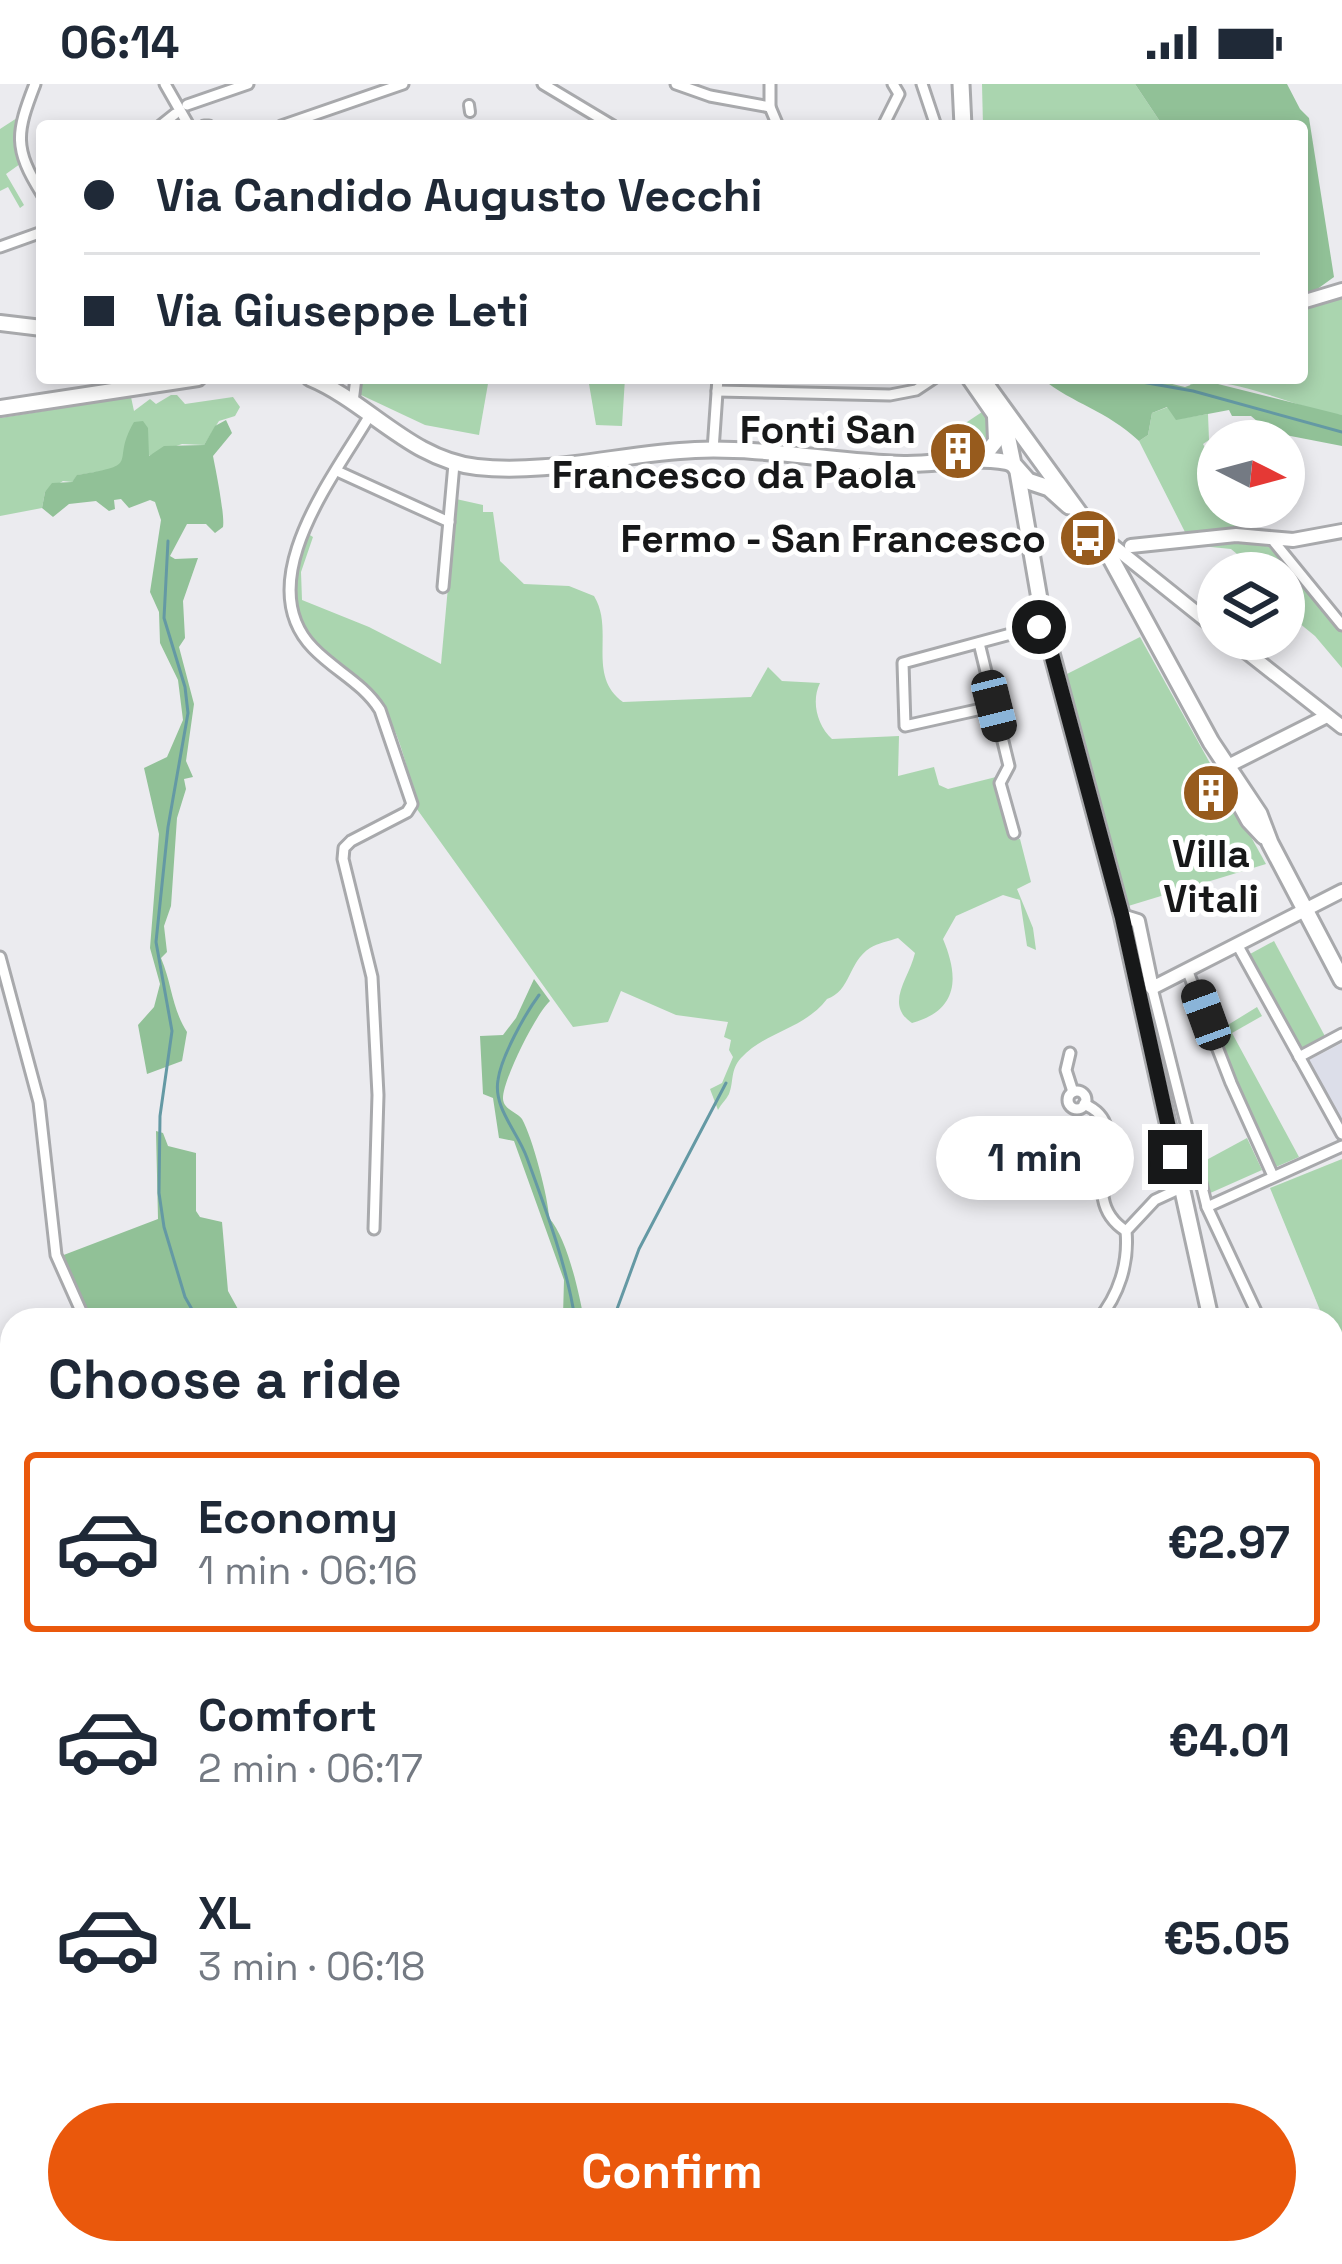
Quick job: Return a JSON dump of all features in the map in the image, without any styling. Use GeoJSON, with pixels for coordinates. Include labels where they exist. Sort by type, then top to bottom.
{"type":"FeatureCollection","features":[{"type":"Feature","properties":{"kind":"main road"},"geometry":{"type":"LineString","coordinates":[[0,323],[36,327]]}},
{"type":"Feature","properties":{"kind":"main road"},"geometry":{"type":"LineString","coordinates":[[0,408],[158,384]]}},
{"type":"Feature","properties":{"kind":"main road"},"geometry":{"type":"LineString","coordinates":[[321,384],[454,464],[501,468],[713,450],[904,464],[1014,460]]}},
{"type":"Feature","properties":{"kind":"main road"},"geometry":{"type":"LineString","coordinates":[[974,384],[994,411],[1014,460],[1044,626],[1122,916],[1208,1308]]}},
{"type":"Feature","properties":{"kind":"main road"},"geometry":{"type":"LineString","coordinates":[[986,384],[1048,466],[1051,490]]}},
{"type":"Feature","properties":{"kind":"main road"},"geometry":{"type":"LineString","coordinates":[[976,459],[998,431],[994,411]]}},
{"type":"Feature","properties":{"kind":"main road"},"geometry":{"type":"LineString","coordinates":[[1014,460],[1020,442],[1031,443]]}},
{"type":"Feature","properties":{"kind":"main road"},"geometry":{"type":"LineString","coordinates":[[1014,460],[1028,481],[1051,490],[1123,557],[1249,820],[1270,843],[1342,980]]}},
{"type":"Feature","properties":{"kind":"main road"},"geometry":{"type":"LineString","coordinates":[[1048,466],[1051,490]]}},
{"type":"Feature","properties":{"kind":"main road"},"geometry":{"type":"LineString","coordinates":[[1024,508],[1038,494],[1051,490]]}},
{"type":"Feature","properties":{"kind":"street"},"geometry":{"type":"LineString","coordinates":[[35,84],[17,138],[36,185]]}},
{"type":"Feature","properties":{"kind":"street"},"geometry":{"type":"LineString","coordinates":[[165,84],[186,120]]}},
{"type":"Feature","properties":{"kind":"street"},"geometry":{"type":"LineString","coordinates":[[168,120],[180,110],[246,84]]}},
{"type":"Feature","properties":{"kind":"street"},"geometry":{"type":"LineString","coordinates":[[300,120],[403,84]]}},
{"type":"Feature","properties":{"kind":"street"},"geometry":{"type":"LineString","coordinates":[[543,84],[603,120]]}},
{"type":"Feature","properties":{"kind":"street"},"geometry":{"type":"LineString","coordinates":[[676,84],[770,107]]}},
{"type":"Feature","properties":{"kind":"street"},"geometry":{"type":"LineString","coordinates":[[770,84],[775,120]]}},
{"type":"Feature","properties":{"kind":"street"},"geometry":{"type":"LineString","coordinates":[[887,120],[898,94],[893,84]]}},
{"type":"Feature","properties":{"kind":"street"},"geometry":{"type":"LineString","coordinates":[[922,84],[934,120]]}},
{"type":"Feature","properties":{"kind":"street"},"geometry":{"type":"LineString","coordinates":[[0,247],[36,234]]}},
{"type":"Feature","properties":{"kind":"street"},"geometry":{"type":"LineString","coordinates":[[1308,300],[1342,290]]}},
{"type":"Feature","properties":{"kind":"street"},"geometry":{"type":"LineString","coordinates":[[353,402],[355,384]]}},
{"type":"Feature","properties":{"kind":"street"},"geometry":{"type":"LineString","coordinates":[[713,450],[718,384]]}},
{"type":"Feature","properties":{"kind":"street"},"geometry":{"type":"LineString","coordinates":[[860,394],[866,384]]}},
{"type":"Feature","properties":{"kind":"street"},"geometry":{"type":"LineString","coordinates":[[717,392],[906,394],[921,384]]}},
{"type":"Feature","properties":{"kind":"street"},"geometry":{"type":"LineString","coordinates":[[370,415],[293,554],[290,573],[292,605],[302,632],[380,710],[412,804],[407,812],[351,841],[343,859],[372,977],[377,1095],[374,1228]]}},
{"type":"Feature","properties":{"kind":"street"},"geometry":{"type":"LineString","coordinates":[[443,586],[454,464]]}},
{"type":"Feature","properties":{"kind":"street"},"geometry":{"type":"LineString","coordinates":[[337,472],[449,522]]}},
{"type":"Feature","properties":{"kind":"street"},"geometry":{"type":"LineString","coordinates":[[1051,490],[1123,557],[1197,614]]}},
{"type":"Feature","properties":{"kind":"street"},"geometry":{"type":"LineString","coordinates":[[1123,557],[1236,535],[1316,538],[1342,531]]}},
{"type":"Feature","properties":{"kind":"street"},"geometry":{"type":"LineString","coordinates":[[1271,538],[1342,625]]}},
{"type":"Feature","properties":{"kind":"street"},"geometry":{"type":"LineString","coordinates":[[994,706],[905,726],[903,663],[1044,626]]}},
{"type":"Feature","properties":{"kind":"street"},"geometry":{"type":"LineString","coordinates":[[979,643],[1010,766],[1000,783],[1014,833]]}},
{"type":"Feature","properties":{"kind":"street"},"geometry":{"type":"LineString","coordinates":[[1256,660],[1342,727]]}},
{"type":"Feature","properties":{"kind":"street"},"geometry":{"type":"LineString","coordinates":[[1226,767],[1327,716]]}},
{"type":"Feature","properties":{"kind":"street"},"geometry":{"type":"LineString","coordinates":[[1152,988],[1342,890]]}},
{"type":"Feature","properties":{"kind":"street"},"geometry":{"type":"LineString","coordinates":[[1122,916],[1138,921],[1207,1207],[1254,1308]]}},
{"type":"Feature","properties":{"kind":"street"},"geometry":{"type":"LineString","coordinates":[[1238,946],[1342,1134]]}},
{"type":"Feature","properties":{"kind":"street"},"geometry":{"type":"LineString","coordinates":[[0,957],[39,1102],[56,1255],[80,1308]]}},
{"type":"Feature","properties":{"kind":"street"},"geometry":{"type":"LineString","coordinates":[[1188,972],[1273,1176]]}},
{"type":"Feature","properties":{"kind":"street"},"geometry":{"type":"LineString","coordinates":[[1299,1057],[1342,1034]]}},
{"type":"Feature","properties":{"kind":"street"},"geometry":{"type":"LineString","coordinates":[[1070,1053],[1066,1070],[1073,1091],[1070,1106],[1092,1106],[1106,1128],[1102,1202],[1112,1222],[1126,1231]]}},
{"type":"Feature","properties":{"kind":"street"},"geometry":{"type":"LineString","coordinates":[[1207,1207],[1342,1146]]}},
{"type":"Feature","properties":{"kind":"street"},"geometry":{"type":"LineString","coordinates":[[1107,1308],[1115,1297],[1128,1252],[1126,1231],[1155,1200],[1181,1188]]}},
{"type":"Feature","properties":{"kind":"shaded area"},"geometry":{"type":"Polygon","coordinates":[[[1342,1043],[1342,1124],[1309,1060],[1342,1043]]]}},
{"type":"Feature","properties":{"kind":"green space"},"geometry":{"type":"Polygon","coordinates":[[[982,84],[1135,84],[1159,120],[983,120],[982,84]]]}},
{"type":"Feature","properties":{"kind":"green space"},"geometry":{"type":"Polygon","coordinates":[[[1135,84],[1287,84],[1309,118],[1334,277],[1308,296],[1308,120],[1159,120],[1135,84]]]}},
{"type":"Feature","properties":{"kind":"green space"},"geometry":{"type":"Polygon","coordinates":[[[17,118],[14,137],[20,164],[6,174],[24,205],[20,208],[8,187],[0,191],[0,129],[17,118]]]}},
{"type":"Feature","properties":{"kind":"green space"},"geometry":{"type":"Polygon","coordinates":[[[1342,295],[1342,415],[1226,384],[1308,384],[1308,305],[1342,295]]]}},
{"type":"Feature","properties":{"kind":"green space"},"geometry":{"type":"Polygon","coordinates":[[[360,384],[488,384],[479,435],[425,425],[359,394],[360,384]]]}},
{"type":"Feature","properties":{"kind":"green space"},"geometry":{"type":"Polygon","coordinates":[[[589,384],[625,384],[622,426],[596,425],[589,384]]]}},
{"type":"Feature","properties":{"kind":"green space"},"geometry":{"type":"Polygon","coordinates":[[[1050,384],[1218,384],[1342,415],[1342,446],[1305,439],[1305,420],[1256,420],[1232,416],[1229,410],[1176,420],[1167,407],[1152,413],[1148,435],[1139,441],[1050,384]]]}},
{"type":"Feature","properties":{"kind":"green space"},"geometry":{"type":"Polygon","coordinates":[[[171,395],[185,404],[233,397],[240,407],[235,416],[219,421],[204,445],[182,444],[148,456],[146,436],[126,449],[125,459],[115,469],[63,481],[45,492],[42,508],[0,516],[0,418],[131,397],[134,411],[150,399],[156,404],[171,395]]]}},
{"type":"Feature","properties":{"kind":"green space"},"geometry":{"type":"Polygon","coordinates":[[[1168,407],[1177,419],[1208,414],[1208,420],[1197,420],[1197,528],[1252,530],[1185,532],[1139,441],[1148,435],[1152,413],[1168,407]]]}},
{"type":"Feature","properties":{"kind":"green space"},"geometry":{"type":"Polygon","coordinates":[[[985,410],[991,438],[980,453],[955,460],[958,428],[985,410]]]}},
{"type":"Feature","properties":{"kind":"green space"},"geometry":{"type":"Polygon","coordinates":[[[226,420],[232,433],[213,456],[223,527],[215,533],[206,524],[187,524],[170,556],[198,558],[183,601],[185,638],[179,647],[194,704],[186,761],[193,777],[184,779],[186,789],[177,818],[171,906],[164,926],[167,952],[161,958],[187,1032],[182,1061],[147,1074],[138,1025],[154,1007],[160,984],[150,948],[159,834],[144,768],[167,757],[183,720],[178,680],[160,643],[159,612],[150,592],[161,520],[150,500],[129,508],[121,499],[114,500],[115,509],[109,511],[96,501],[69,504],[53,517],[42,508],[52,483],[72,482],[77,475],[118,464],[134,422],[143,421],[148,428],[149,456],[164,446],[204,445],[215,426],[226,420]]]}},
{"type":"Feature","properties":{"kind":"green space"},"geometry":{"type":"Polygon","coordinates":[[[456,499],[493,512],[500,561],[524,584],[569,586],[594,596],[600,609],[606,679],[623,702],[751,697],[768,667],[782,681],[820,683],[817,712],[832,739],[899,736],[898,776],[934,767],[939,785],[948,789],[996,777],[995,788],[1013,840],[1020,839],[1031,882],[1017,889],[1033,928],[1036,950],[1027,946],[1020,900],[1003,895],[956,916],[943,939],[953,979],[947,1001],[912,1023],[904,1016],[899,999],[915,953],[898,938],[873,946],[835,995],[741,1058],[718,1110],[710,1089],[722,1083],[733,1057],[731,1040],[724,1037],[728,1022],[676,1015],[621,991],[608,1022],[573,1027],[414,805],[415,795],[388,718],[315,644],[294,596],[305,532],[313,537],[301,572],[302,600],[441,664],[456,499]]]}},
{"type":"Feature","properties":{"kind":"green space"},"geometry":{"type":"Polygon","coordinates":[[[1242,539],[1273,552],[1235,552],[1181,544],[1242,539]]]}},
{"type":"Feature","properties":{"kind":"green space"},"geometry":{"type":"Polygon","coordinates":[[[1305,589],[1342,632],[1342,668],[1305,628],[1305,589]]]}},
{"type":"Feature","properties":{"kind":"green space"},"geometry":{"type":"Polygon","coordinates":[[[1140,637],[1266,864],[1125,907],[1063,676],[1140,637]]]}},
{"type":"Feature","properties":{"kind":"green space"},"geometry":{"type":"Polygon","coordinates":[[[1274,941],[1327,1040],[1302,1053],[1250,954],[1274,941]]]}},
{"type":"Feature","properties":{"kind":"green space"},"geometry":{"type":"Polygon","coordinates":[[[534,979],[550,1001],[521,1047],[503,1099],[522,1119],[530,1139],[549,1218],[567,1252],[581,1308],[563,1308],[564,1280],[514,1141],[499,1138],[493,1098],[483,1094],[480,1036],[503,1035],[534,979]]]}},
{"type":"Feature","properties":{"kind":"green space"},"geometry":{"type":"Polygon","coordinates":[[[1257,1007],[1262,1016],[1232,1033],[1299,1157],[1276,1167],[1243,1103],[1218,1031],[1257,1007]]]}},
{"type":"Feature","properties":{"kind":"green space"},"geometry":{"type":"Polygon","coordinates":[[[156,1131],[163,1133],[168,1146],[196,1153],[196,1211],[200,1217],[222,1222],[228,1291],[237,1308],[84,1308],[61,1256],[158,1219],[156,1131]]]}},
{"type":"Feature","properties":{"kind":"green space"},"geometry":{"type":"Polygon","coordinates":[[[1247,1138],[1262,1170],[1208,1194],[1199,1164],[1247,1138]]]}},
{"type":"Feature","properties":{"kind":"green space"},"geometry":{"type":"Polygon","coordinates":[[[1342,1159],[1342,1308],[1319,1308],[1270,1188],[1342,1159]]]}},
{"type":"Feature","properties":{"kind":"waterway"},"geometry":{"type":"LineString","coordinates":[[1153,384],[1342,432]]}},
{"type":"Feature","properties":{"kind":"waterway"},"geometry":{"type":"LineString","coordinates":[[168,541],[164,618],[188,713],[168,827],[156,942],[172,1031],[160,1116],[159,1193],[164,1227],[191,1308]]}},
{"type":"Feature","properties":{"kind":"waterway"},"geometry":{"type":"LineString","coordinates":[[539,995],[509,1048],[497,1090],[548,1217],[573,1308]]}},
{"type":"Feature","properties":{"kind":"waterway"},"geometry":{"type":"LineString","coordinates":[[617,1308],[639,1249],[726,1083]]}},
{"type":"Feature","properties":{"kind":"place","name":"Fonti San Francesco da Paola"},"geometry":{"type":"Point","coordinates":[958,451]}},
{"type":"Feature","properties":{"kind":"place","name":"Fermo - San Francesco"},"geometry":{"type":"Point","coordinates":[1088,538]}},
{"type":"Feature","properties":{"kind":"place","name":"Villa Vitali"},"geometry":{"type":"Point","coordinates":[1211,793]}},
{"type":"Feature","properties":{"kind":"route"},"geometry":{"type":"LineString","coordinates":[[1039,627],[1044,626],[1122,916],[1175,1157]]}}]}
